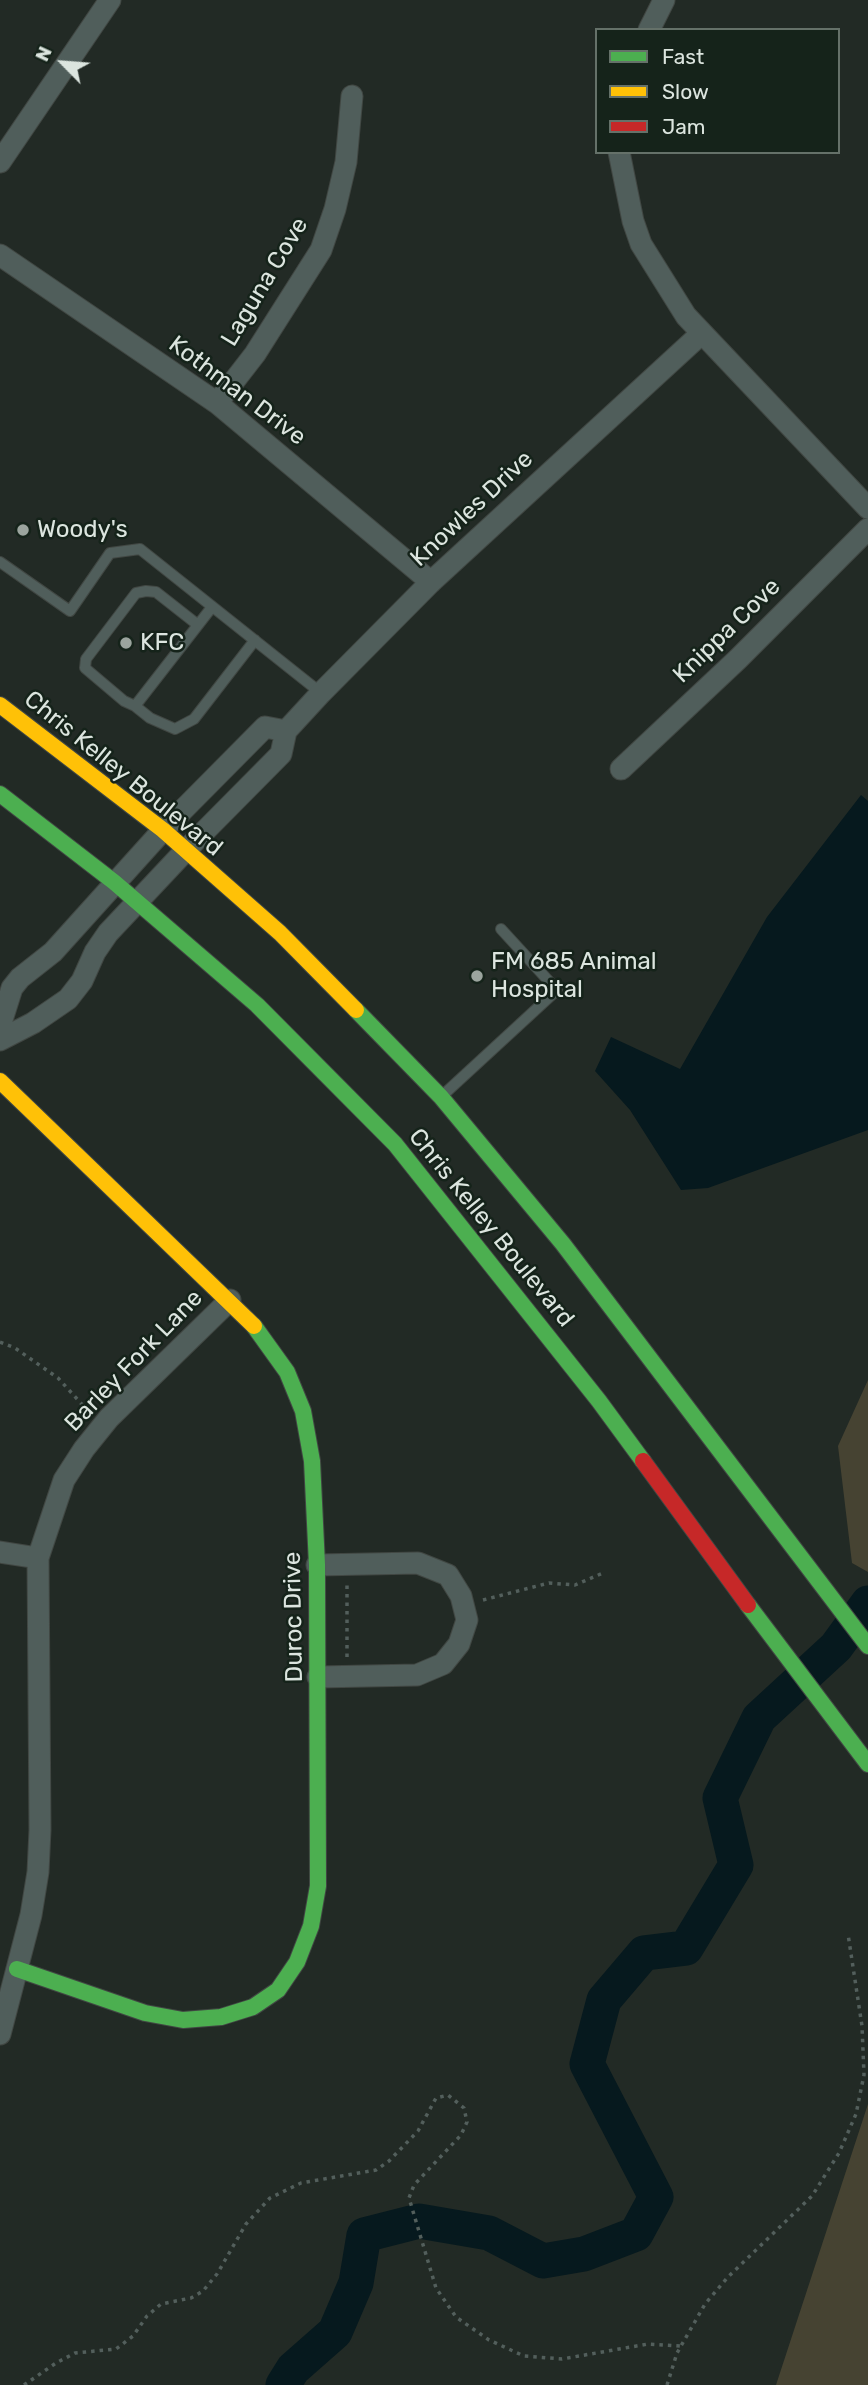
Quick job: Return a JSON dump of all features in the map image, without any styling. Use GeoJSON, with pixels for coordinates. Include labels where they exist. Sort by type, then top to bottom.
{"type":"FeatureCollection","features":[{"type":"Feature","properties":{"kind":"main road","name":"Chris Kelley Boulevard"},"geometry":{"type":"LineString","coordinates":[[0,705],[163,830],[280,933],[441,1097],[563,1244],[868,1646]]}},
{"type":"Feature","properties":{"kind":"main road","name":"Chris Kelley Boulevard"},"geometry":{"type":"LineString","coordinates":[[0,794],[114,882],[257,1005],[395,1144],[599,1401],[868,1764]]}},
{"type":"Feature","properties":{"kind":"main road","name":"Duroc Drive"},"geometry":{"type":"LineString","coordinates":[[0,1081],[230,1300],[262,1334],[287,1372],[303,1411],[313,1461],[317,1565],[318,1886],[307,1938],[297,1962],[278,1990],[253,2007],[222,2017],[183,2021],[145,2013],[17,1969]]}},
{"type":"Feature","properties":{"kind":"street"},"geometry":{"type":"LineString","coordinates":[[0,162],[110,0]]}},
{"type":"Feature","properties":{"kind":"street"},"geometry":{"type":"LineString","coordinates":[[650,28],[664,0]]}},
{"type":"Feature","properties":{"kind":"street","name":"Laguna Cove"},"geometry":{"type":"LineString","coordinates":[[217,403],[256,354],[321,250],[335,209],[346,162],[352,96]]}},
{"type":"Feature","properties":{"kind":"street"},"geometry":{"type":"LineString","coordinates":[[619,154],[640,243],[686,316],[868,508]]}},
{"type":"Feature","properties":{"kind":"street","name":"Kothman Drive"},"geometry":{"type":"LineString","coordinates":[[0,255],[217,403],[431,582]]}},
{"type":"Feature","properties":{"kind":"street","name":"Knowles Drive"},"geometry":{"type":"LineString","coordinates":[[0,1040],[33,1023],[68,999],[82,981],[95,952],[108,933],[281,754],[286,731],[321,694],[431,582],[702,333]]}},
{"type":"Feature","properties":{"kind":"street","name":"Knippa Cove"},"geometry":{"type":"LineString","coordinates":[[621,769],[738,659],[868,529]]}},
{"type":"Feature","properties":{"kind":"street"},"geometry":{"type":"LineString","coordinates":[[0,1026],[12,988],[20,978],[53,952],[163,830],[265,727],[286,731]]}},
{"type":"Feature","properties":{"kind":"street","name":"Barley Fork Lane"},"geometry":{"type":"LineString","coordinates":[[0,2034],[31,1915],[38,1872],[38,1559],[64,1480],[84,1449],[109,1418],[230,1300]]}},
{"type":"Feature","properties":{"kind":"street"},"geometry":{"type":"LineString","coordinates":[[0,1552],[38,1559]]}},
{"type":"Feature","properties":{"kind":"street"},"geometry":{"type":"LineString","coordinates":[[317,1565],[418,1563],[448,1575],[461,1596],[467,1620],[459,1644],[443,1664],[417,1675],[318,1677]]}},
{"type":"Feature","properties":{"kind":"lane"},"geometry":{"type":"LineString","coordinates":[[0,562],[70,611],[110,553],[140,549],[321,694]]}},
{"type":"Feature","properties":{"kind":"lane"},"geometry":{"type":"LineString","coordinates":[[198,625],[156,592],[135,593],[86,659],[85,668],[124,701],[150,718],[175,729],[194,719],[255,640]]}},
{"type":"Feature","properties":{"kind":"lane"},"geometry":{"type":"LineString","coordinates":[[135,706],[212,607]]}},
{"type":"Feature","properties":{"kind":"lane"},"geometry":{"type":"LineString","coordinates":[[441,1097],[557,990],[501,929]]}},
{"type":"Feature","properties":{"kind":"path"},"geometry":{"type":"LineString","coordinates":[[0,1342],[15,1348],[58,1378],[89,1413]]}},
{"type":"Feature","properties":{"kind":"path"},"geometry":{"type":"LineString","coordinates":[[483,1601],[549,1583],[575,1585],[603,1573]]}},
{"type":"Feature","properties":{"kind":"path"},"geometry":{"type":"LineString","coordinates":[[347,1580],[347,1662]]}},
{"type":"Feature","properties":{"kind":"path"},"geometry":{"type":"LineString","coordinates":[[667,2385],[681,2346],[705,2304],[728,2277],[812,2196],[839,2153],[856,2114],[863,2075],[862,2026],[848,1934]]}},
{"type":"Feature","properties":{"kind":"path"},"geometry":{"type":"LineString","coordinates":[[24,2385],[75,2353],[116,2349],[133,2336],[147,2316],[161,2304],[191,2298],[203,2291],[217,2274],[246,2224],[270,2198],[301,2183],[376,2170],[389,2161],[418,2131],[436,2098],[448,2095],[464,2108],[467,2122],[461,2134],[414,2185],[410,2198],[436,2288],[456,2316],[489,2340],[524,2356],[562,2359],[648,2344],[681,2346]]}},
{"type":"Feature","properties":{"kind":"shaded area"},"geometry":{"type":"Polygon","coordinates":[[[861,795],[868,801],[868,1130],[708,1188],[681,1190],[630,1110],[595,1071],[611,1037],[680,1069],[767,917],[861,795]]]}},
{"type":"Feature","properties":{"kind":"shaded area"},"geometry":{"type":"Polygon","coordinates":[[[868,1380],[868,1572],[852,1563],[838,1446],[868,1380]]]}},
{"type":"Feature","properties":{"kind":"shaded area"},"geometry":{"type":"Polygon","coordinates":[[[868,2104],[868,2385],[776,2385],[868,2104]]]}},
{"type":"Feature","properties":{"kind":"waterway"},"geometry":{"type":"LineString","coordinates":[[283,2385],[293,2369],[335,2332],[356,2283],[364,2235],[419,2221],[489,2233],[543,2261],[584,2254],[636,2234],[656,2197],[587,2064],[604,2000],[644,1953],[686,1948],[736,1865],[720,1798],[759,1718],[836,1647],[868,1603]]}},
{"type":"Feature","properties":{"kind":"traffic: fast"},"geometry":{"type":"LineString","coordinates":[[0,794],[114,882],[257,1005],[395,1144],[599,1401],[643,1461]]}},
{"type":"Feature","properties":{"kind":"traffic: fast"},"geometry":{"type":"LineString","coordinates":[[356,1010],[441,1097],[563,1244],[868,1646]]}},
{"type":"Feature","properties":{"kind":"traffic: fast"},"geometry":{"type":"LineString","coordinates":[[17,1969],[145,2013],[183,2020],[221,2017],[253,2007],[278,1990],[297,1962],[311,1926],[318,1886],[317,1565],[312,1461],[303,1411],[287,1372],[254,1326]]}},
{"type":"Feature","properties":{"kind":"traffic: fast"},"geometry":{"type":"LineString","coordinates":[[748,1605],[868,1764]]}},
{"type":"Feature","properties":{"kind":"traffic: slow"},"geometry":{"type":"LineString","coordinates":[[0,705],[163,830],[280,933],[356,1010]]}},
{"type":"Feature","properties":{"kind":"traffic: slow"},"geometry":{"type":"LineString","coordinates":[[0,1081],[254,1326]]}},
{"type":"Feature","properties":{"kind":"traffic: jam"},"geometry":{"type":"LineString","coordinates":[[643,1461],[748,1605]]}},
{"type":"Feature","properties":{"kind":"place","name":"Woody's"},"geometry":{"type":"Point","coordinates":[23,530]}},
{"type":"Feature","properties":{"kind":"place","name":"KFC"},"geometry":{"type":"Point","coordinates":[126,643]}},
{"type":"Feature","properties":{"kind":"place","name":"FM 685 Animal Hospital"},"geometry":{"type":"Point","coordinates":[477,976]}}]}
